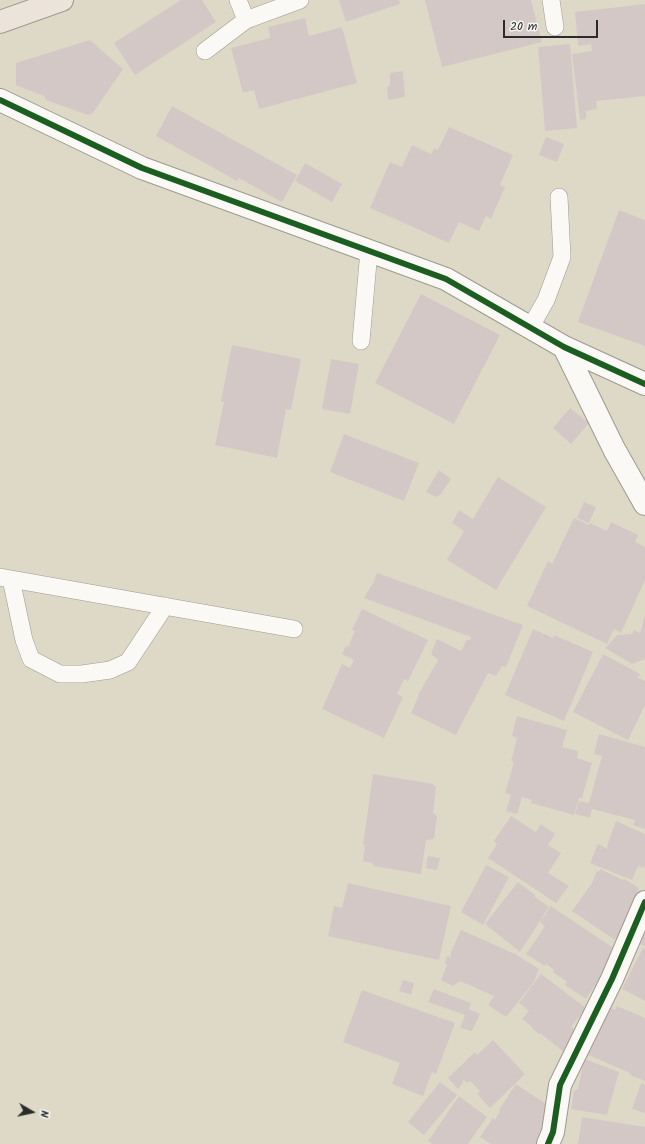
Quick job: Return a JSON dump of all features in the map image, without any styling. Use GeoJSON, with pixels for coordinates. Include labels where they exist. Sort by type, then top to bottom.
{"type":"FeatureCollection","features":[{"type":"Feature","properties":{"kind":"main road"},"geometry":{"type":"LineString","coordinates":[[0,22],[62,0]]}},
{"type":"Feature","properties":{"kind":"street"},"geometry":{"type":"LineString","coordinates":[[0,100],[142,168],[446,279],[564,347],[645,384]]}},
{"type":"Feature","properties":{"kind":"street"},"geometry":{"type":"LineString","coordinates":[[564,347],[614,449],[645,504]]}},
{"type":"Feature","properties":{"kind":"street"},"geometry":{"type":"LineString","coordinates":[[548,1144],[553,1132],[560,1085],[612,979],[645,902]]}},
{"type":"Feature","properties":{"kind":"lane"},"geometry":{"type":"LineString","coordinates":[[238,0],[246,20]]}},
{"type":"Feature","properties":{"kind":"lane"},"geometry":{"type":"LineString","coordinates":[[205,51],[246,20],[300,0]]}},
{"type":"Feature","properties":{"kind":"lane"},"geometry":{"type":"LineString","coordinates":[[551,0],[555,27]]}},
{"type":"Feature","properties":{"kind":"lane"},"geometry":{"type":"LineString","coordinates":[[530,328],[546,300],[562,257],[559,197]]}},
{"type":"Feature","properties":{"kind":"lane"},"geometry":{"type":"LineString","coordinates":[[361,341],[369,251]]}},
{"type":"Feature","properties":{"kind":"lane"},"geometry":{"type":"LineString","coordinates":[[165,606],[128,662],[110,670],[82,674],[60,674],[31,659],[6,578],[165,606],[294,629]]}},
{"type":"Feature","properties":{"kind":"building"},"geometry":{"type":"Polygon","coordinates":[[[181,0],[202,0],[216,22],[135,75],[114,43],[181,0]]]}},
{"type":"Feature","properties":{"kind":"building"},"geometry":{"type":"Polygon","coordinates":[[[339,0],[399,0],[400,4],[346,22],[339,0]]]}},
{"type":"Feature","properties":{"kind":"building"},"geometry":{"type":"Polygon","coordinates":[[[425,0],[531,0],[542,42],[442,67],[425,0]]]}},
{"type":"Feature","properties":{"kind":"building"},"geometry":{"type":"Polygon","coordinates":[[[645,4],[645,96],[596,101],[597,109],[586,111],[586,119],[580,120],[572,54],[592,51],[591,44],[578,46],[575,12],[645,4]]]}},
{"type":"Feature","properties":{"kind":"building"},"geometry":{"type":"Polygon","coordinates":[[[305,18],[309,36],[342,27],[357,83],[259,109],[254,90],[243,93],[231,48],[270,38],[268,27],[305,18]]]}},
{"type":"Feature","properties":{"kind":"building"},"geometry":{"type":"Polygon","coordinates":[[[90,40],[123,69],[93,113],[88,115],[46,100],[44,96],[16,85],[16,63],[90,40]]]}},
{"type":"Feature","properties":{"kind":"building"},"geometry":{"type":"Polygon","coordinates":[[[570,44],[577,128],[545,131],[538,47],[570,44]]]}},
{"type":"Feature","properties":{"kind":"building"},"geometry":{"type":"Polygon","coordinates":[[[403,71],[405,97],[388,100],[387,87],[390,85],[390,73],[403,71]]]}},
{"type":"Feature","properties":{"kind":"building"},"geometry":{"type":"Polygon","coordinates":[[[172,106],[297,175],[282,202],[239,178],[237,181],[156,136],[172,106]]]}},
{"type":"Feature","properties":{"kind":"building"},"geometry":{"type":"Polygon","coordinates":[[[449,127],[513,155],[500,185],[505,187],[491,219],[486,216],[479,231],[459,222],[449,243],[370,208],[390,162],[402,167],[412,145],[431,154],[434,148],[438,150],[449,127]]]}},
{"type":"Feature","properties":{"kind":"building"},"geometry":{"type":"Polygon","coordinates":[[[546,137],[564,144],[557,162],[539,155],[546,137]]]}},
{"type":"Feature","properties":{"kind":"building"},"geometry":{"type":"Polygon","coordinates":[[[305,163],[342,184],[332,202],[295,181],[305,163]]]}},
{"type":"Feature","properties":{"kind":"building"},"geometry":{"type":"Polygon","coordinates":[[[619,210],[645,220],[645,346],[578,322],[619,210]]]}},
{"type":"Feature","properties":{"kind":"building"},"geometry":{"type":"Polygon","coordinates":[[[421,294],[500,335],[454,424],[375,383],[421,294]]]}},
{"type":"Feature","properties":{"kind":"building"},"geometry":{"type":"Polygon","coordinates":[[[232,345],[301,359],[291,410],[286,409],[277,458],[215,445],[224,402],[221,401],[232,345]]]}},
{"type":"Feature","properties":{"kind":"building"},"geometry":{"type":"Polygon","coordinates":[[[331,359],[359,364],[350,414],[322,409],[331,359]]]}},
{"type":"Feature","properties":{"kind":"building"},"geometry":{"type":"Polygon","coordinates":[[[570,408],[589,423],[571,444],[553,428],[570,408]]]}},
{"type":"Feature","properties":{"kind":"building"},"geometry":{"type":"Polygon","coordinates":[[[344,434],[419,463],[404,501],[330,472],[344,434]]]}},
{"type":"Feature","properties":{"kind":"building"},"geometry":{"type":"Polygon","coordinates":[[[439,470],[451,479],[440,495],[436,497],[426,492],[439,470]]]}},
{"type":"Feature","properties":{"kind":"building"},"geometry":{"type":"Polygon","coordinates":[[[498,477],[546,507],[496,590],[447,560],[464,531],[452,523],[459,510],[473,519],[498,477]]]}},
{"type":"Feature","properties":{"kind":"building"},"geometry":{"type":"Polygon","coordinates":[[[584,502],[596,507],[589,523],[577,518],[584,502]]]}},
{"type":"Feature","properties":{"kind":"building"},"geometry":{"type":"Polygon","coordinates":[[[574,518],[589,525],[590,523],[607,531],[611,522],[638,535],[635,542],[645,547],[645,580],[621,633],[614,629],[607,644],[527,606],[548,561],[552,564],[574,518]]]}},
{"type":"Feature","properties":{"kind":"building"},"geometry":{"type":"Polygon","coordinates":[[[377,573],[523,625],[506,667],[502,666],[496,676],[488,673],[456,735],[411,713],[418,695],[438,660],[431,654],[437,639],[461,651],[467,640],[470,640],[471,637],[364,598],[372,586],[377,573]]]}},
{"type":"Feature","properties":{"kind":"building"},"geometry":{"type":"Polygon","coordinates":[[[362,609],[428,640],[408,681],[404,679],[397,694],[403,697],[384,738],[322,709],[342,664],[350,668],[354,660],[342,654],[346,646],[348,647],[355,631],[352,630],[362,609]]]}},
{"type":"Feature","properties":{"kind":"building"},"geometry":{"type":"Polygon","coordinates":[[[645,615],[645,659],[632,664],[605,648],[617,635],[632,634],[634,630],[640,633],[645,615]]]}},
{"type":"Feature","properties":{"kind":"building"},"geometry":{"type":"Polygon","coordinates":[[[533,629],[553,638],[554,635],[593,652],[564,721],[505,695],[533,629]]]}},
{"type":"Feature","properties":{"kind":"building"},"geometry":{"type":"Polygon","coordinates":[[[603,654],[640,674],[638,678],[645,681],[645,705],[628,740],[573,712],[603,654]]]}},
{"type":"Feature","properties":{"kind":"building"},"geometry":{"type":"Polygon","coordinates":[[[517,716],[567,730],[562,747],[578,751],[577,758],[592,763],[582,798],[579,798],[574,815],[531,803],[532,800],[522,797],[517,814],[506,811],[511,795],[505,793],[514,762],[511,761],[517,738],[512,736],[517,716]]]}},
{"type":"Feature","properties":{"kind":"building"},"geometry":{"type":"Polygon","coordinates":[[[599,734],[645,747],[645,829],[633,825],[635,820],[592,809],[590,818],[575,814],[579,801],[589,803],[602,756],[594,754],[599,734]]]}},
{"type":"Feature","properties":{"kind":"building"},"geometry":{"type":"Polygon","coordinates":[[[373,774],[433,784],[436,787],[433,813],[437,816],[434,839],[426,840],[421,874],[374,866],[372,863],[363,861],[365,845],[363,845],[373,774]]]}},
{"type":"Feature","properties":{"kind":"building"},"geometry":{"type":"Polygon","coordinates":[[[511,816],[536,832],[541,824],[555,834],[548,845],[561,853],[548,873],[569,886],[556,903],[488,858],[497,844],[494,841],[511,816]]]}},
{"type":"Feature","properties":{"kind":"building"},"geometry":{"type":"Polygon","coordinates":[[[616,821],[645,834],[645,865],[644,868],[638,866],[632,880],[590,863],[598,844],[608,849],[607,846],[616,821]]]}},
{"type":"Feature","properties":{"kind":"building"},"geometry":{"type":"Polygon","coordinates":[[[428,856],[440,858],[437,870],[426,868],[428,856]]]}},
{"type":"Feature","properties":{"kind":"building"},"geometry":{"type":"Polygon","coordinates":[[[486,865],[509,877],[483,925],[461,912],[486,865]]]}},
{"type":"Feature","properties":{"kind":"building"},"geometry":{"type":"Polygon","coordinates":[[[600,869],[623,880],[624,879],[639,888],[630,908],[635,911],[615,940],[572,911],[592,883],[597,871],[599,872],[600,869]]]}},
{"type":"Feature","properties":{"kind":"building"},"geometry":{"type":"Polygon","coordinates":[[[518,882],[549,907],[520,952],[485,924],[518,882]]]}},
{"type":"Feature","properties":{"kind":"building"},"geometry":{"type":"Polygon","coordinates":[[[348,883],[451,906],[439,960],[328,936],[334,906],[342,908],[348,883]]]}},
{"type":"Feature","properties":{"kind":"building"},"geometry":{"type":"Polygon","coordinates":[[[551,906],[618,951],[586,999],[565,985],[567,982],[553,972],[554,970],[546,964],[545,966],[526,954],[545,926],[540,922],[551,906]]]}},
{"type":"Feature","properties":{"kind":"building"},"geometry":{"type":"Polygon","coordinates":[[[645,925],[645,946],[637,943],[645,925]]]}},
{"type":"Feature","properties":{"kind":"building"},"geometry":{"type":"Polygon","coordinates":[[[461,930],[515,954],[539,969],[534,982],[506,1017],[488,1005],[494,996],[460,981],[453,986],[441,980],[447,965],[445,963],[447,956],[451,957],[451,952],[461,930]]]}},
{"type":"Feature","properties":{"kind":"building"},"geometry":{"type":"Polygon","coordinates":[[[643,948],[645,949],[645,1001],[622,989],[643,948]]]}},
{"type":"Feature","properties":{"kind":"building"},"geometry":{"type":"Polygon","coordinates":[[[541,974],[586,1008],[571,1027],[580,1034],[565,1053],[540,1033],[539,1034],[522,1019],[529,1011],[519,1003],[541,974]]]}},
{"type":"Feature","properties":{"kind":"building"},"geometry":{"type":"Polygon","coordinates":[[[403,980],[414,983],[411,995],[399,991],[403,980]]]}},
{"type":"Feature","properties":{"kind":"building"},"geometry":{"type":"Polygon","coordinates":[[[434,989],[471,1003],[469,1009],[480,1014],[472,1031],[460,1028],[465,1015],[428,1002],[434,989]]]}},
{"type":"Feature","properties":{"kind":"building"},"geometry":{"type":"Polygon","coordinates":[[[362,990],[455,1023],[436,1074],[432,1072],[423,1096],[392,1084],[400,1063],[343,1042],[362,990]]]}},
{"type":"Feature","properties":{"kind":"building"},"geometry":{"type":"Polygon","coordinates":[[[606,1006],[615,1010],[617,1006],[645,1018],[645,1081],[586,1054],[606,1006]]]}},
{"type":"Feature","properties":{"kind":"building"},"geometry":{"type":"Polygon","coordinates":[[[493,1040],[525,1074],[490,1108],[477,1094],[480,1091],[470,1081],[467,1083],[464,1080],[458,1089],[448,1078],[475,1052],[477,1055],[493,1040]]]}},
{"type":"Feature","properties":{"kind":"building"},"geometry":{"type":"Polygon","coordinates":[[[584,1059],[619,1072],[607,1115],[571,1109],[574,1091],[578,1089],[584,1059]]]}},
{"type":"Feature","properties":{"kind":"building"},"geometry":{"type":"Polygon","coordinates":[[[440,1082],[457,1095],[424,1135],[408,1122],[440,1082]]]}},
{"type":"Feature","properties":{"kind":"building"},"geometry":{"type":"Polygon","coordinates":[[[641,1083],[645,1085],[645,1113],[632,1109],[641,1083]]]}},
{"type":"Feature","properties":{"kind":"building"},"geometry":{"type":"Polygon","coordinates":[[[516,1084],[553,1109],[541,1127],[546,1131],[537,1144],[491,1144],[480,1137],[493,1118],[495,1120],[500,1111],[499,1110],[516,1084]]]}},
{"type":"Feature","properties":{"kind":"building"},"geometry":{"type":"Polygon","coordinates":[[[459,1096],[487,1117],[468,1144],[433,1144],[428,1141],[459,1096]]]}},
{"type":"Feature","properties":{"kind":"building"},"geometry":{"type":"Polygon","coordinates":[[[582,1117],[645,1127],[645,1144],[578,1144],[582,1117]]]}},
{"type":"Feature","properties":{"kind":"cycle path"},"geometry":{"type":"LineString","coordinates":[[0,100],[142,168],[446,279],[564,347],[645,384]]}},
{"type":"Feature","properties":{"kind":"cycle path"},"geometry":{"type":"LineString","coordinates":[[548,1144],[553,1132],[560,1085],[612,979],[645,902]]}}]}
